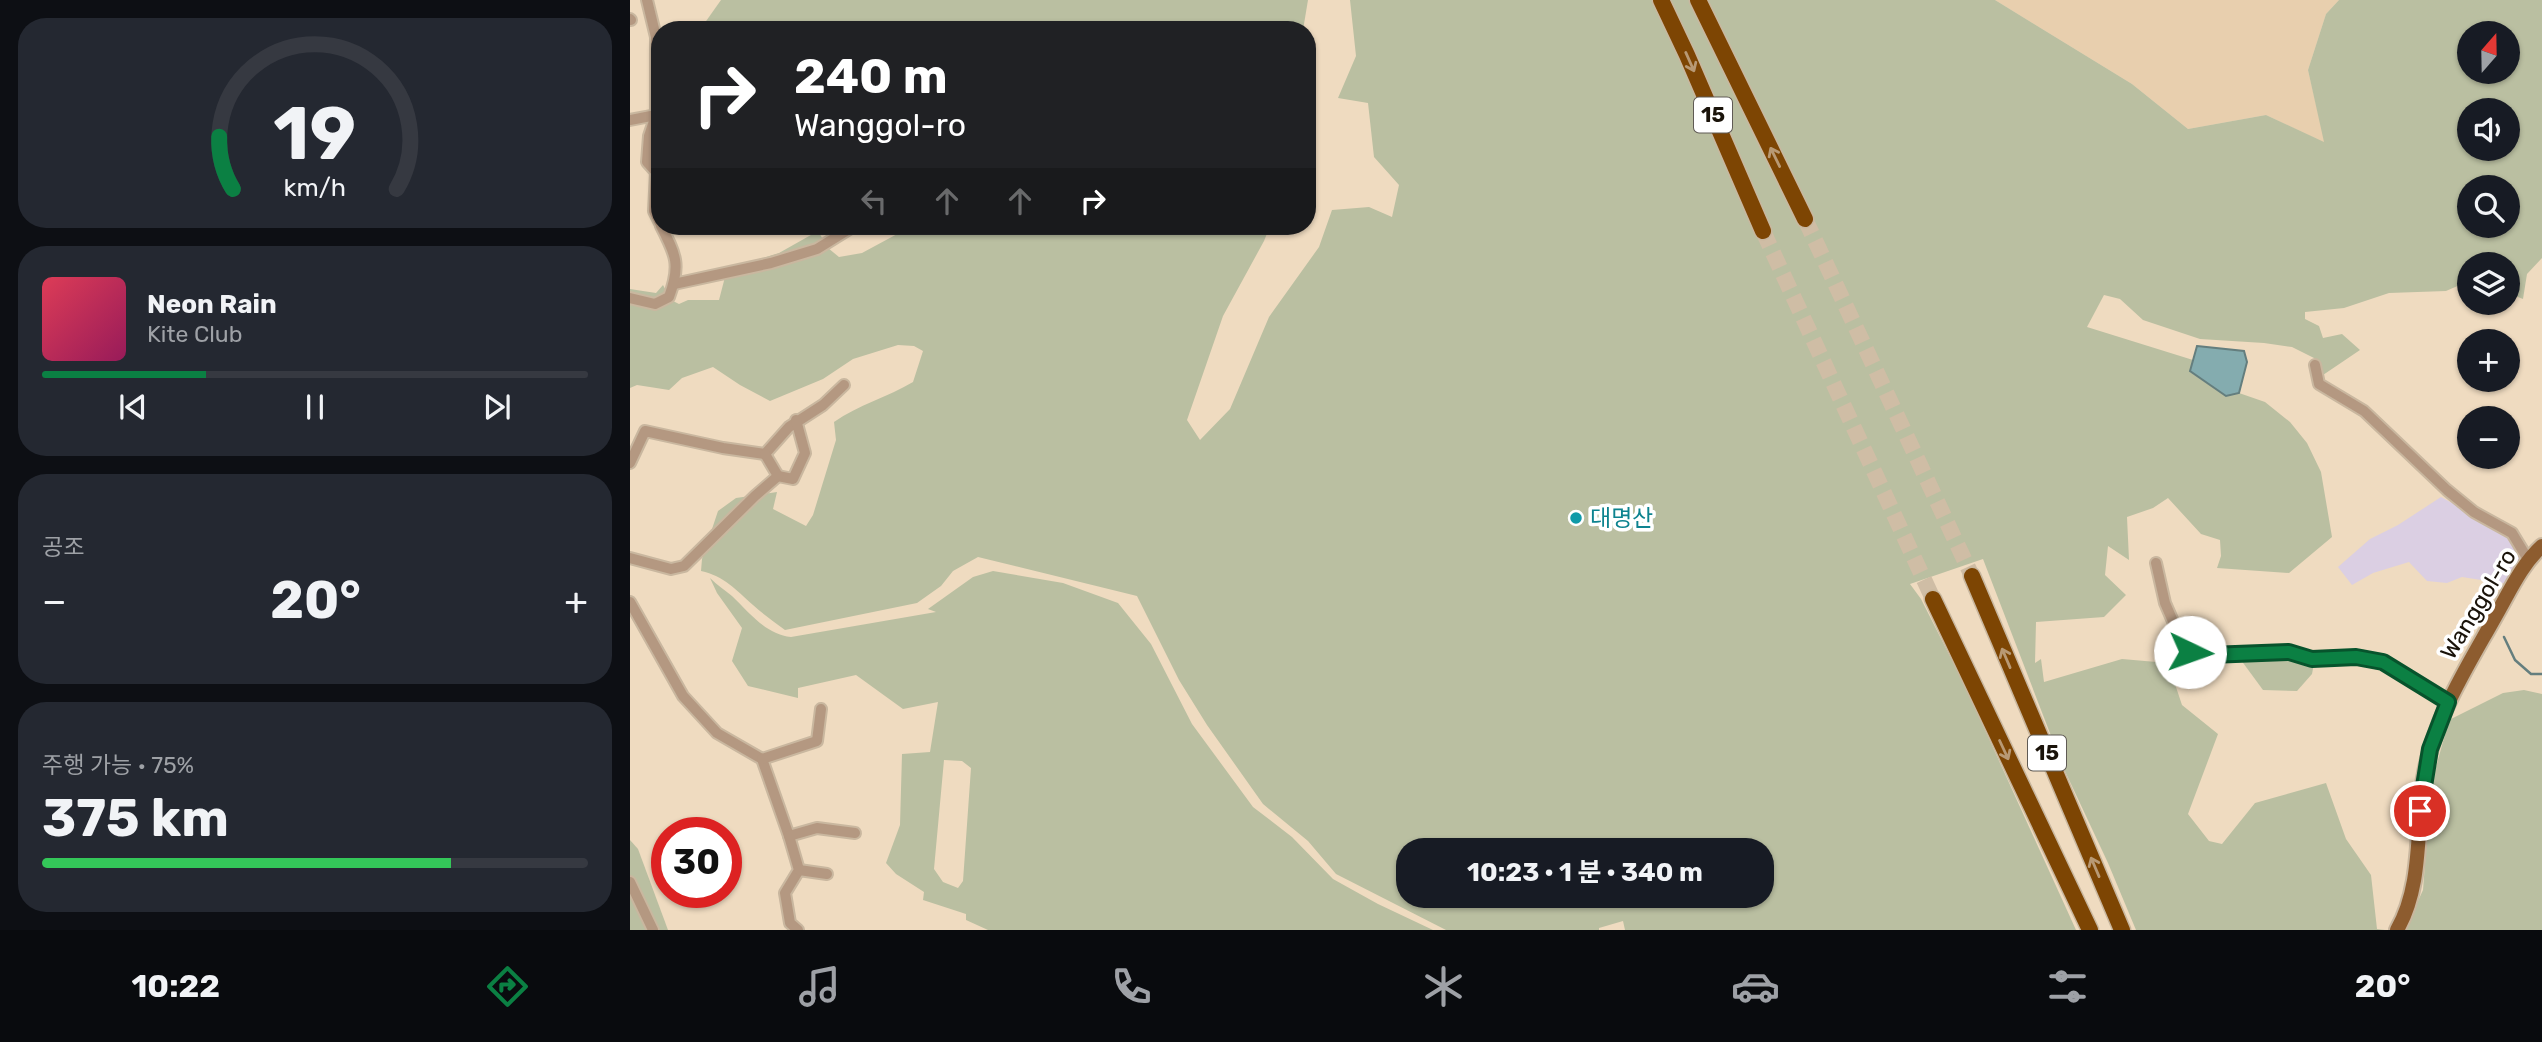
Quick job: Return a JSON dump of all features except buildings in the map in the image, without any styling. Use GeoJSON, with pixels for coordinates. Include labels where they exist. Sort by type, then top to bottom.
{"type":"FeatureCollection","features":[{"type":"Feature","properties":{"kind":"highway","name":"15"},"geometry":{"type":"LineString","coordinates":[[1661,0],[1763,231]]}},
{"type":"Feature","properties":{"kind":"highway","name":"15"},"geometry":{"type":"LineString","coordinates":[[1698,0],[1805,219]]}},
{"type":"Feature","properties":{"kind":"highway","name":"15"},"geometry":{"type":"LineString","coordinates":[[1972,576],[2122,930]]}},
{"type":"Feature","properties":{"kind":"highway","name":"15"},"geometry":{"type":"LineString","coordinates":[[1933,599],[2090,930]]}},
{"type":"Feature","properties":{"kind":"main road","name":"Wanggol-ro"},"geometry":{"type":"LineString","coordinates":[[2397,930],[2411,893],[2430,749],[2448,702],[2529,561],[2542,546]]}},
{"type":"Feature","properties":{"kind":"street"},"geometry":{"type":"LineString","coordinates":[[647,0],[653,21]]}},
{"type":"Feature","properties":{"kind":"street"},"geometry":{"type":"LineString","coordinates":[[630,120],[651,116]]}},
{"type":"Feature","properties":{"kind":"street"},"geometry":{"type":"LineString","coordinates":[[651,144],[646,162],[651,167]]}},
{"type":"Feature","properties":{"kind":"street"},"geometry":{"type":"LineString","coordinates":[[630,298],[655,304],[669,297],[674,284],[677,260],[665,235]]}},
{"type":"Feature","properties":{"kind":"street"},"geometry":{"type":"LineString","coordinates":[[674,284],[771,263],[817,249],[840,235]]}},
{"type":"Feature","properties":{"kind":"street"},"geometry":{"type":"LineString","coordinates":[[2315,365],[2319,384],[2364,411],[2474,512],[2512,533],[2529,561]]}},
{"type":"Feature","properties":{"kind":"street"},"geometry":{"type":"LineString","coordinates":[[765,454],[796,420],[823,405],[844,385]]}},
{"type":"Feature","properties":{"kind":"street"},"geometry":{"type":"LineString","coordinates":[[765,454],[778,476],[793,479],[805,453],[796,420]]}},
{"type":"Feature","properties":{"kind":"street"},"geometry":{"type":"LineString","coordinates":[[630,463],[645,431],[765,454]]}},
{"type":"Feature","properties":{"kind":"street"},"geometry":{"type":"LineString","coordinates":[[630,558],[671,569],[684,566],[778,476]]}},
{"type":"Feature","properties":{"kind":"street"},"geometry":{"type":"LineString","coordinates":[[2156,563],[2165,603],[2185,649],[2199,654],[2289,652],[2312,659],[2356,657],[2383,662],[2448,702]]}},
{"type":"Feature","properties":{"kind":"street"},"geometry":{"type":"LineString","coordinates":[[630,601],[683,696],[717,733],[762,759],[799,870],[785,892],[790,923],[798,930]]}},
{"type":"Feature","properties":{"kind":"street"},"geometry":{"type":"LineString","coordinates":[[762,759],[817,741],[821,709]]}},
{"type":"Feature","properties":{"kind":"street"},"geometry":{"type":"LineString","coordinates":[[789,836],[817,828],[855,833]]}},
{"type":"Feature","properties":{"kind":"street"},"geometry":{"type":"LineString","coordinates":[[799,870],[827,874]]}},
{"type":"Feature","properties":{"kind":"street"},"geometry":{"type":"LineString","coordinates":[[630,882],[653,930]]}},
{"type":"Feature","properties":{"kind":"shaded area"},"geometry":{"type":"Polygon","coordinates":[[[1995,0],[2339,0],[2326,14],[2308,70],[2325,143],[2266,115],[2188,129],[2132,84],[1995,0]]]}},
{"type":"Feature","properties":{"kind":"shaded area"},"geometry":{"type":"Polygon","coordinates":[[[2441,497],[2509,534],[2529,552],[2507,584],[2462,577],[2447,583],[2427,581],[2409,562],[2373,573],[2352,585],[2338,567],[2370,539],[2398,525],[2441,497]]]}},
{"type":"Feature","properties":{"kind":"green space"},"geometry":{"type":"Polygon","coordinates":[[[721,0],[1308,0],[1304,21],[706,21],[721,0]]]}},
{"type":"Feature","properties":{"kind":"green space"},"geometry":{"type":"Polygon","coordinates":[[[1350,0],[1995,0],[2132,84],[2188,129],[2266,115],[2324,142],[2308,70],[2326,14],[2339,0],[2542,0],[2542,258],[2527,274],[2523,299],[2520,298],[2520,252],[2457,252],[2457,286],[2446,291],[2389,293],[2344,308],[2305,312],[2305,319],[2319,326],[2323,338],[2342,334],[2360,350],[2323,375],[2316,359],[2292,347],[2200,339],[2143,320],[2120,299],[2104,295],[2087,327],[2193,360],[2190,372],[2226,396],[2239,393],[2265,402],[2290,422],[2307,443],[2321,472],[2332,537],[2289,573],[2217,568],[2221,556],[2220,540],[2201,534],[2168,498],[2153,508],[2127,517],[2129,560],[2108,546],[2105,575],[2126,595],[2104,617],[2036,622],[2035,663],[2041,659],[2044,682],[2122,659],[2168,663],[2179,647],[2198,663],[2175,684],[2182,705],[2218,734],[2188,814],[2209,841],[2222,844],[2255,803],[2326,783],[2346,839],[2371,875],[2377,929],[2385,930],[2136,930],[2063,767],[1983,559],[1910,584],[1921,599],[1965,686],[2076,930],[1625,930],[1623,921],[1599,930],[1446,930],[1403,908],[1774,908],[1774,838],[1396,838],[1396,905],[1336,874],[1308,841],[1263,804],[1179,680],[1137,596],[978,557],[953,571],[941,586],[917,603],[785,630],[729,584],[701,571],[702,559],[718,511],[736,498],[777,492],[773,509],[806,526],[813,515],[836,440],[834,422],[913,382],[923,351],[914,346],[898,345],[853,359],[823,379],[770,401],[713,367],[682,378],[669,390],[637,385],[630,388],[630,289],[656,293],[663,285],[671,300],[679,304],[688,300],[719,300],[725,277],[756,260],[779,253],[811,235],[820,235],[828,248],[839,257],[862,253],[895,235],[1266,235],[1223,316],[1187,420],[1200,440],[1230,409],[1269,317],[1319,247],[1332,210],[1369,207],[1392,217],[1399,185],[1374,157],[1368,103],[1338,98],[1356,56],[1350,0]]]}},
{"type":"Feature","properties":{"kind":"green space"},"geometry":{"type":"Polygon","coordinates":[[[993,571],[1063,583],[1118,603],[1151,644],[1192,724],[1253,807],[1292,837],[1333,879],[1433,930],[988,930],[966,920],[966,914],[923,900],[924,892],[896,874],[886,863],[900,825],[902,754],[930,752],[938,702],[903,709],[856,675],[798,688],[798,698],[748,686],[732,661],[742,628],[717,593],[710,578],[766,627],[791,637],[936,612],[928,609],[973,577],[993,571]],[[944,760],[934,869],[943,882],[958,888],[963,881],[971,768],[962,761],[944,760]]]}},
{"type":"Feature","properties":{"kind":"green space"},"geometry":{"type":"Polygon","coordinates":[[[2238,656],[2281,656],[2314,663],[2312,674],[2297,691],[2263,690],[2238,656]]]}},
{"type":"Feature","properties":{"kind":"green space"},"geometry":{"type":"Polygon","coordinates":[[[2524,690],[2542,694],[2542,930],[2405,930],[2423,890],[2431,785],[2449,720],[2503,693],[2524,690]]]}},
{"type":"Feature","properties":{"kind":"green space"},"geometry":{"type":"Polygon","coordinates":[[[630,840],[638,849],[651,884],[651,908],[660,908],[668,930],[630,930],[630,840]]]}},
{"type":"Feature","properties":{"kind":"water"},"geometry":{"type":"Polygon","coordinates":[[[2197,346],[2244,351],[2247,362],[2239,393],[2226,396],[2190,371],[2197,346]]]}},
{"type":"Feature","properties":{"kind":"waterway"},"geometry":{"type":"LineString","coordinates":[[2504,637],[2515,660],[2531,674],[2542,674]]}},
{"type":"Feature","properties":{"kind":"tunnel"},"geometry":{"type":"LineString","coordinates":[[1805,219],[1972,576]]}},
{"type":"Feature","properties":{"kind":"tunnel"},"geometry":{"type":"LineString","coordinates":[[1763,231],[1933,599]]}},
{"type":"Feature","properties":{"kind":"place","name":"대명산"},"geometry":{"type":"Point","coordinates":[1576,518]}},
{"type":"Feature","properties":{"kind":"route"},"geometry":{"type":"LineString","coordinates":[[2190,652],[2209,655],[2289,652],[2312,659],[2356,657],[2383,662],[2448,702],[2430,749],[2420,811]]}}]}
